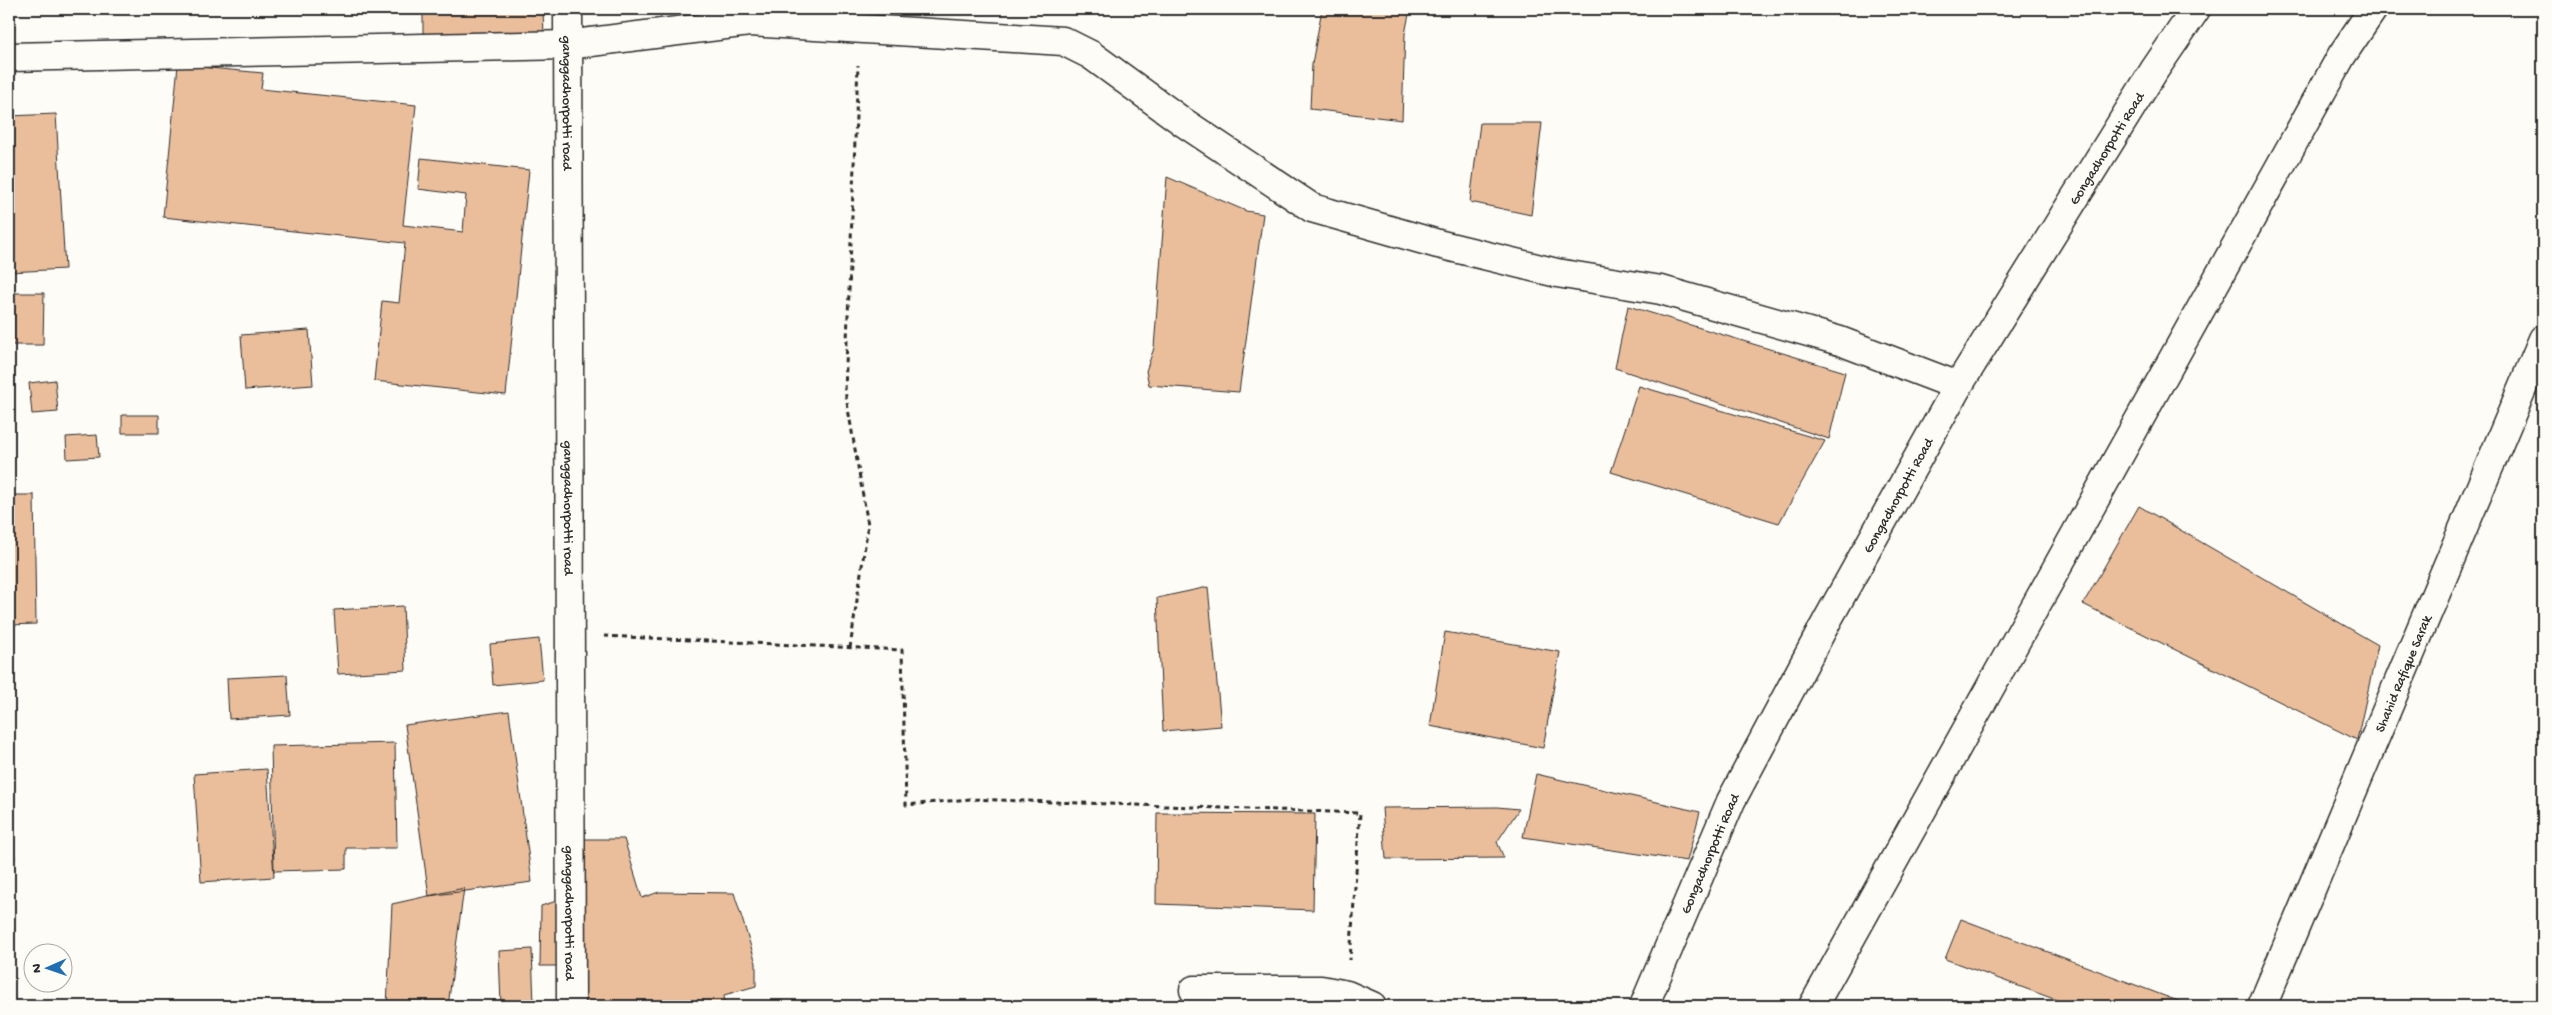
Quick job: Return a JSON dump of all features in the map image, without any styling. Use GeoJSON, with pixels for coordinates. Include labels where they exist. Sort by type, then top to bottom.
{"type":"FeatureCollection","features":[{"type":"Feature","properties":{"kind":"street","name":"ganggadhorpotti road"},"geometry":{"type":"LineString","coordinates":[[568,9],[571,1006]]}},
{"type":"Feature","properties":{"kind":"street","name":"Gongadhorpotti Road"},"geometry":{"type":"LineString","coordinates":[[1644,1006],[1731,801],[1958,386],[2154,69],[2196,9]]}},
{"type":"Feature","properties":{"kind":"street"},"geometry":{"type":"LineString","coordinates":[[1813,1006],[2342,55],[2373,9]]}},
{"type":"Feature","properties":{"kind":"street"},"geometry":{"type":"LineString","coordinates":[[9,57],[567,45],[749,22],[1064,41],[1091,55],[1184,122],[1312,208],[1438,244],[1557,273],[1661,290],[1840,341],[1958,386]]}},
{"type":"Feature","properties":{"kind":"street","name":"Shahid Rafique Sarak"},"geometry":{"type":"LineString","coordinates":[[2268,1006],[2543,339]]}},
{"type":"Feature","properties":{"kind":"street"},"geometry":{"type":"LineString","coordinates":[[1194,990],[1321,990],[1347,995],[1372,1006]]}},
{"type":"Feature","properties":{"kind":"path"},"geometry":{"type":"LineString","coordinates":[[850,648],[868,525],[845,391],[860,29]]}},
{"type":"Feature","properties":{"kind":"path"},"geometry":{"type":"LineString","coordinates":[[570,635],[902,650],[906,805],[970,799],[1360,814],[1347,995]]}},
{"type":"Feature","properties":{"kind":"building"},"geometry":{"type":"Polygon","coordinates":[[[423,9],[543,9],[544,36],[423,37],[423,9]]]}},
{"type":"Feature","properties":{"kind":"building"},"geometry":{"type":"Polygon","coordinates":[[[1322,9],[1410,9],[1405,34],[1402,120],[1310,109],[1312,64],[1322,9]]]}},
{"type":"Feature","properties":{"kind":"building"},"geometry":{"type":"Polygon","coordinates":[[[178,65],[263,73],[261,89],[416,105],[403,225],[463,232],[466,195],[418,189],[421,158],[529,170],[506,395],[374,381],[382,301],[399,303],[405,243],[163,217],[178,65]]]}},
{"type":"Feature","properties":{"kind":"building"},"geometry":{"type":"Polygon","coordinates":[[[56,114],[65,269],[9,272],[9,116],[56,114]]]}},
{"type":"Feature","properties":{"kind":"building"},"geometry":{"type":"Polygon","coordinates":[[[1480,123],[1542,123],[1531,215],[1470,202],[1480,123]]]}},
{"type":"Feature","properties":{"kind":"building"},"geometry":{"type":"Polygon","coordinates":[[[1167,177],[1246,211],[1263,214],[1239,392],[1149,385],[1146,371],[1154,348],[1167,177]]]}},
{"type":"Feature","properties":{"kind":"building"},"geometry":{"type":"Polygon","coordinates":[[[13,293],[44,293],[43,345],[12,345],[13,293]]]}},
{"type":"Feature","properties":{"kind":"building"},"geometry":{"type":"Polygon","coordinates":[[[1628,306],[1845,372],[1829,439],[1615,368],[1628,306]]]}},
{"type":"Feature","properties":{"kind":"building"},"geometry":{"type":"Polygon","coordinates":[[[309,330],[313,385],[245,390],[241,335],[309,330]]]}},
{"type":"Feature","properties":{"kind":"building"},"geometry":{"type":"Polygon","coordinates":[[[55,380],[58,412],[32,414],[29,383],[55,380]]]}},
{"type":"Feature","properties":{"kind":"building"},"geometry":{"type":"Polygon","coordinates":[[[1639,386],[1825,441],[1779,523],[1611,472],[1639,386]]]}},
{"type":"Feature","properties":{"kind":"building"},"geometry":{"type":"Polygon","coordinates":[[[122,415],[159,415],[159,433],[122,433],[122,415]]]}},
{"type":"Feature","properties":{"kind":"building"},"geometry":{"type":"Polygon","coordinates":[[[97,435],[99,457],[67,459],[66,437],[97,435]]]}},
{"type":"Feature","properties":{"kind":"building"},"geometry":{"type":"Polygon","coordinates":[[[9,495],[34,495],[36,624],[9,625],[9,495]]]}},
{"type":"Feature","properties":{"kind":"building"},"geometry":{"type":"Polygon","coordinates":[[[2139,506],[2378,645],[2357,740],[2083,604],[2139,506]]]}},
{"type":"Feature","properties":{"kind":"building"},"geometry":{"type":"Polygon","coordinates":[[[1208,587],[1221,726],[1163,731],[1157,598],[1208,587]]]}},
{"type":"Feature","properties":{"kind":"building"},"geometry":{"type":"Polygon","coordinates":[[[403,606],[406,670],[338,674],[334,610],[403,606]]]}},
{"type":"Feature","properties":{"kind":"building"},"geometry":{"type":"Polygon","coordinates":[[[1445,632],[1560,652],[1543,748],[1430,726],[1445,632]]]}},
{"type":"Feature","properties":{"kind":"building"},"geometry":{"type":"Polygon","coordinates":[[[539,639],[543,680],[493,685],[490,644],[539,639]]]}},
{"type":"Feature","properties":{"kind":"building"},"geometry":{"type":"Polygon","coordinates":[[[287,675],[290,715],[229,719],[227,678],[287,675]]]}},
{"type":"Feature","properties":{"kind":"building"},"geometry":{"type":"Polygon","coordinates":[[[509,711],[532,882],[429,896],[405,725],[509,711]]]}},
{"type":"Feature","properties":{"kind":"building"},"geometry":{"type":"Polygon","coordinates":[[[395,743],[397,848],[346,848],[346,869],[274,871],[271,746],[395,743]]]}},
{"type":"Feature","properties":{"kind":"building"},"geometry":{"type":"Polygon","coordinates":[[[267,769],[274,877],[201,882],[194,774],[267,769]]]}},
{"type":"Feature","properties":{"kind":"building"},"geometry":{"type":"Polygon","coordinates":[[[1536,774],[1700,812],[1687,861],[1523,837],[1536,774]]]}},
{"type":"Feature","properties":{"kind":"building"},"geometry":{"type":"Polygon","coordinates":[[[9,788],[15,859],[9,859],[9,788]]]}},
{"type":"Feature","properties":{"kind":"building"},"geometry":{"type":"Polygon","coordinates":[[[1497,807],[1519,809],[1497,842],[1504,858],[1386,859],[1382,808],[1497,807]]]}},
{"type":"Feature","properties":{"kind":"building"},"geometry":{"type":"Polygon","coordinates":[[[1157,813],[1315,814],[1313,910],[1156,904],[1157,813]]]}},
{"type":"Feature","properties":{"kind":"building"},"geometry":{"type":"Polygon","coordinates":[[[566,839],[624,839],[642,898],[659,892],[734,893],[756,963],[756,986],[724,995],[725,1006],[565,1006],[565,966],[540,966],[541,906],[566,898],[566,839]]]}},
{"type":"Feature","properties":{"kind":"building"},"geometry":{"type":"Polygon","coordinates":[[[464,888],[448,1006],[387,1006],[392,904],[464,888]]]}},
{"type":"Feature","properties":{"kind":"building"},"geometry":{"type":"Polygon","coordinates":[[[1961,919],[2191,1006],[2073,1006],[1945,959],[1961,919]]]}},
{"type":"Feature","properties":{"kind":"building"},"geometry":{"type":"Polygon","coordinates":[[[532,949],[534,1006],[501,1006],[499,951],[532,949]]]}}]}
